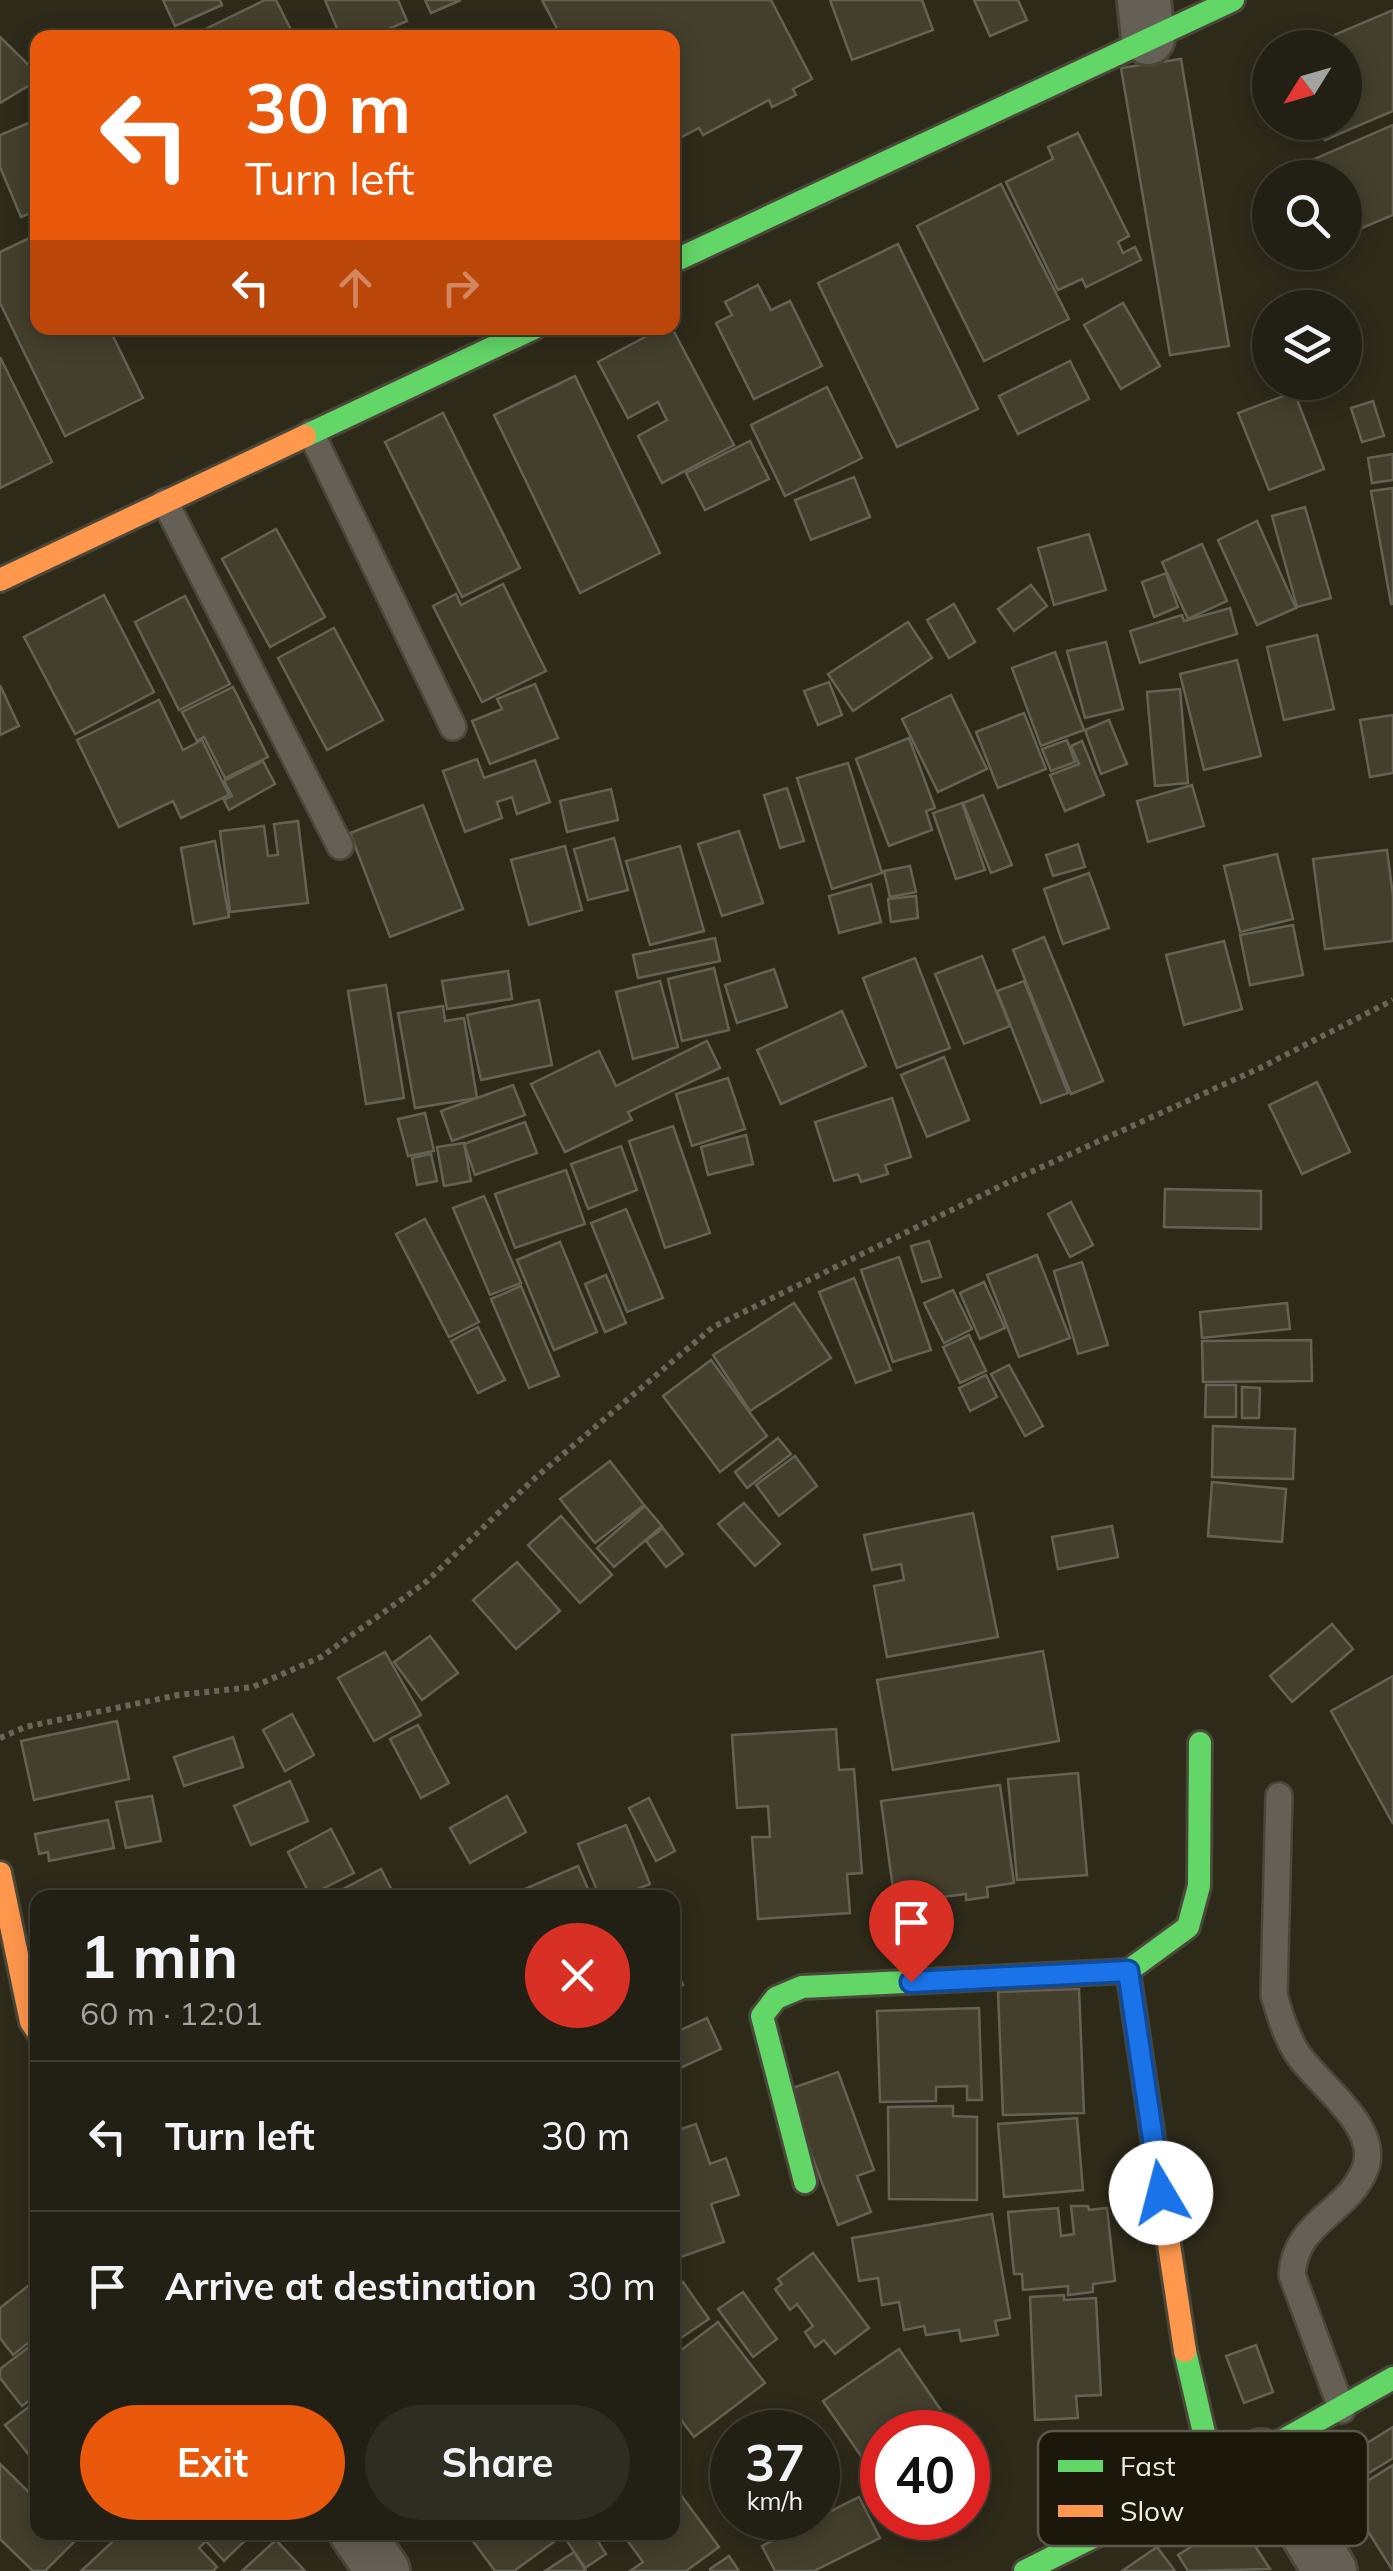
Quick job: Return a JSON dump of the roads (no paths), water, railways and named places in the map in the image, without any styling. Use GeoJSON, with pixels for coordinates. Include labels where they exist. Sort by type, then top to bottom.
{"type":"FeatureCollection","features":[{"type":"Feature","properties":{"kind":"street"},"geometry":{"type":"LineString","coordinates":[[680,258],[1146,19],[1233,0]]}},
{"type":"Feature","properties":{"kind":"street"},"geometry":{"type":"LineString","coordinates":[[0,580],[519,335]]}},
{"type":"Feature","properties":{"kind":"street"},"geometry":{"type":"LineString","coordinates":[[805,2182],[762,2016],[776,1998],[802,1987],[1128,1971],[1188,1928],[1199,1886],[1200,1743]]}},
{"type":"Feature","properties":{"kind":"street"},"geometry":{"type":"LineString","coordinates":[[0,1873],[30,2013]]}},
{"type":"Feature","properties":{"kind":"street"},"geometry":{"type":"LineString","coordinates":[[1128,1971],[1183,2340],[1202,2431]]}},
{"type":"Feature","properties":{"kind":"street"},"geometry":{"type":"LineString","coordinates":[[1305,2431],[1393,2378]]}},
{"type":"Feature","properties":{"kind":"street"},"geometry":{"type":"LineString","coordinates":[[362,2540],[383,2571]]}},
{"type":"Feature","properties":{"kind":"street"},"geometry":{"type":"LineString","coordinates":[[1025,2571],[1075,2546]]}},
{"type":"Feature","properties":{"kind":"street"},"geometry":{"type":"LineString","coordinates":[[1315,2546],[1330,2571]]}},
{"type":"Feature","properties":{"kind":"lane"},"geometry":{"type":"LineString","coordinates":[[311,433],[453,728]]}},
{"type":"Feature","properties":{"kind":"lane"},"geometry":{"type":"LineString","coordinates":[[165,502],[340,846]]}},
{"type":"Feature","properties":{"kind":"lane"},"geometry":{"type":"LineString","coordinates":[[1279,1796],[1274,1995],[1298,2054],[1348,2106],[1364,2141],[1368,2164],[1360,2180],[1322,2216],[1293,2258],[1292,2276],[1342,2410]]}}]}
